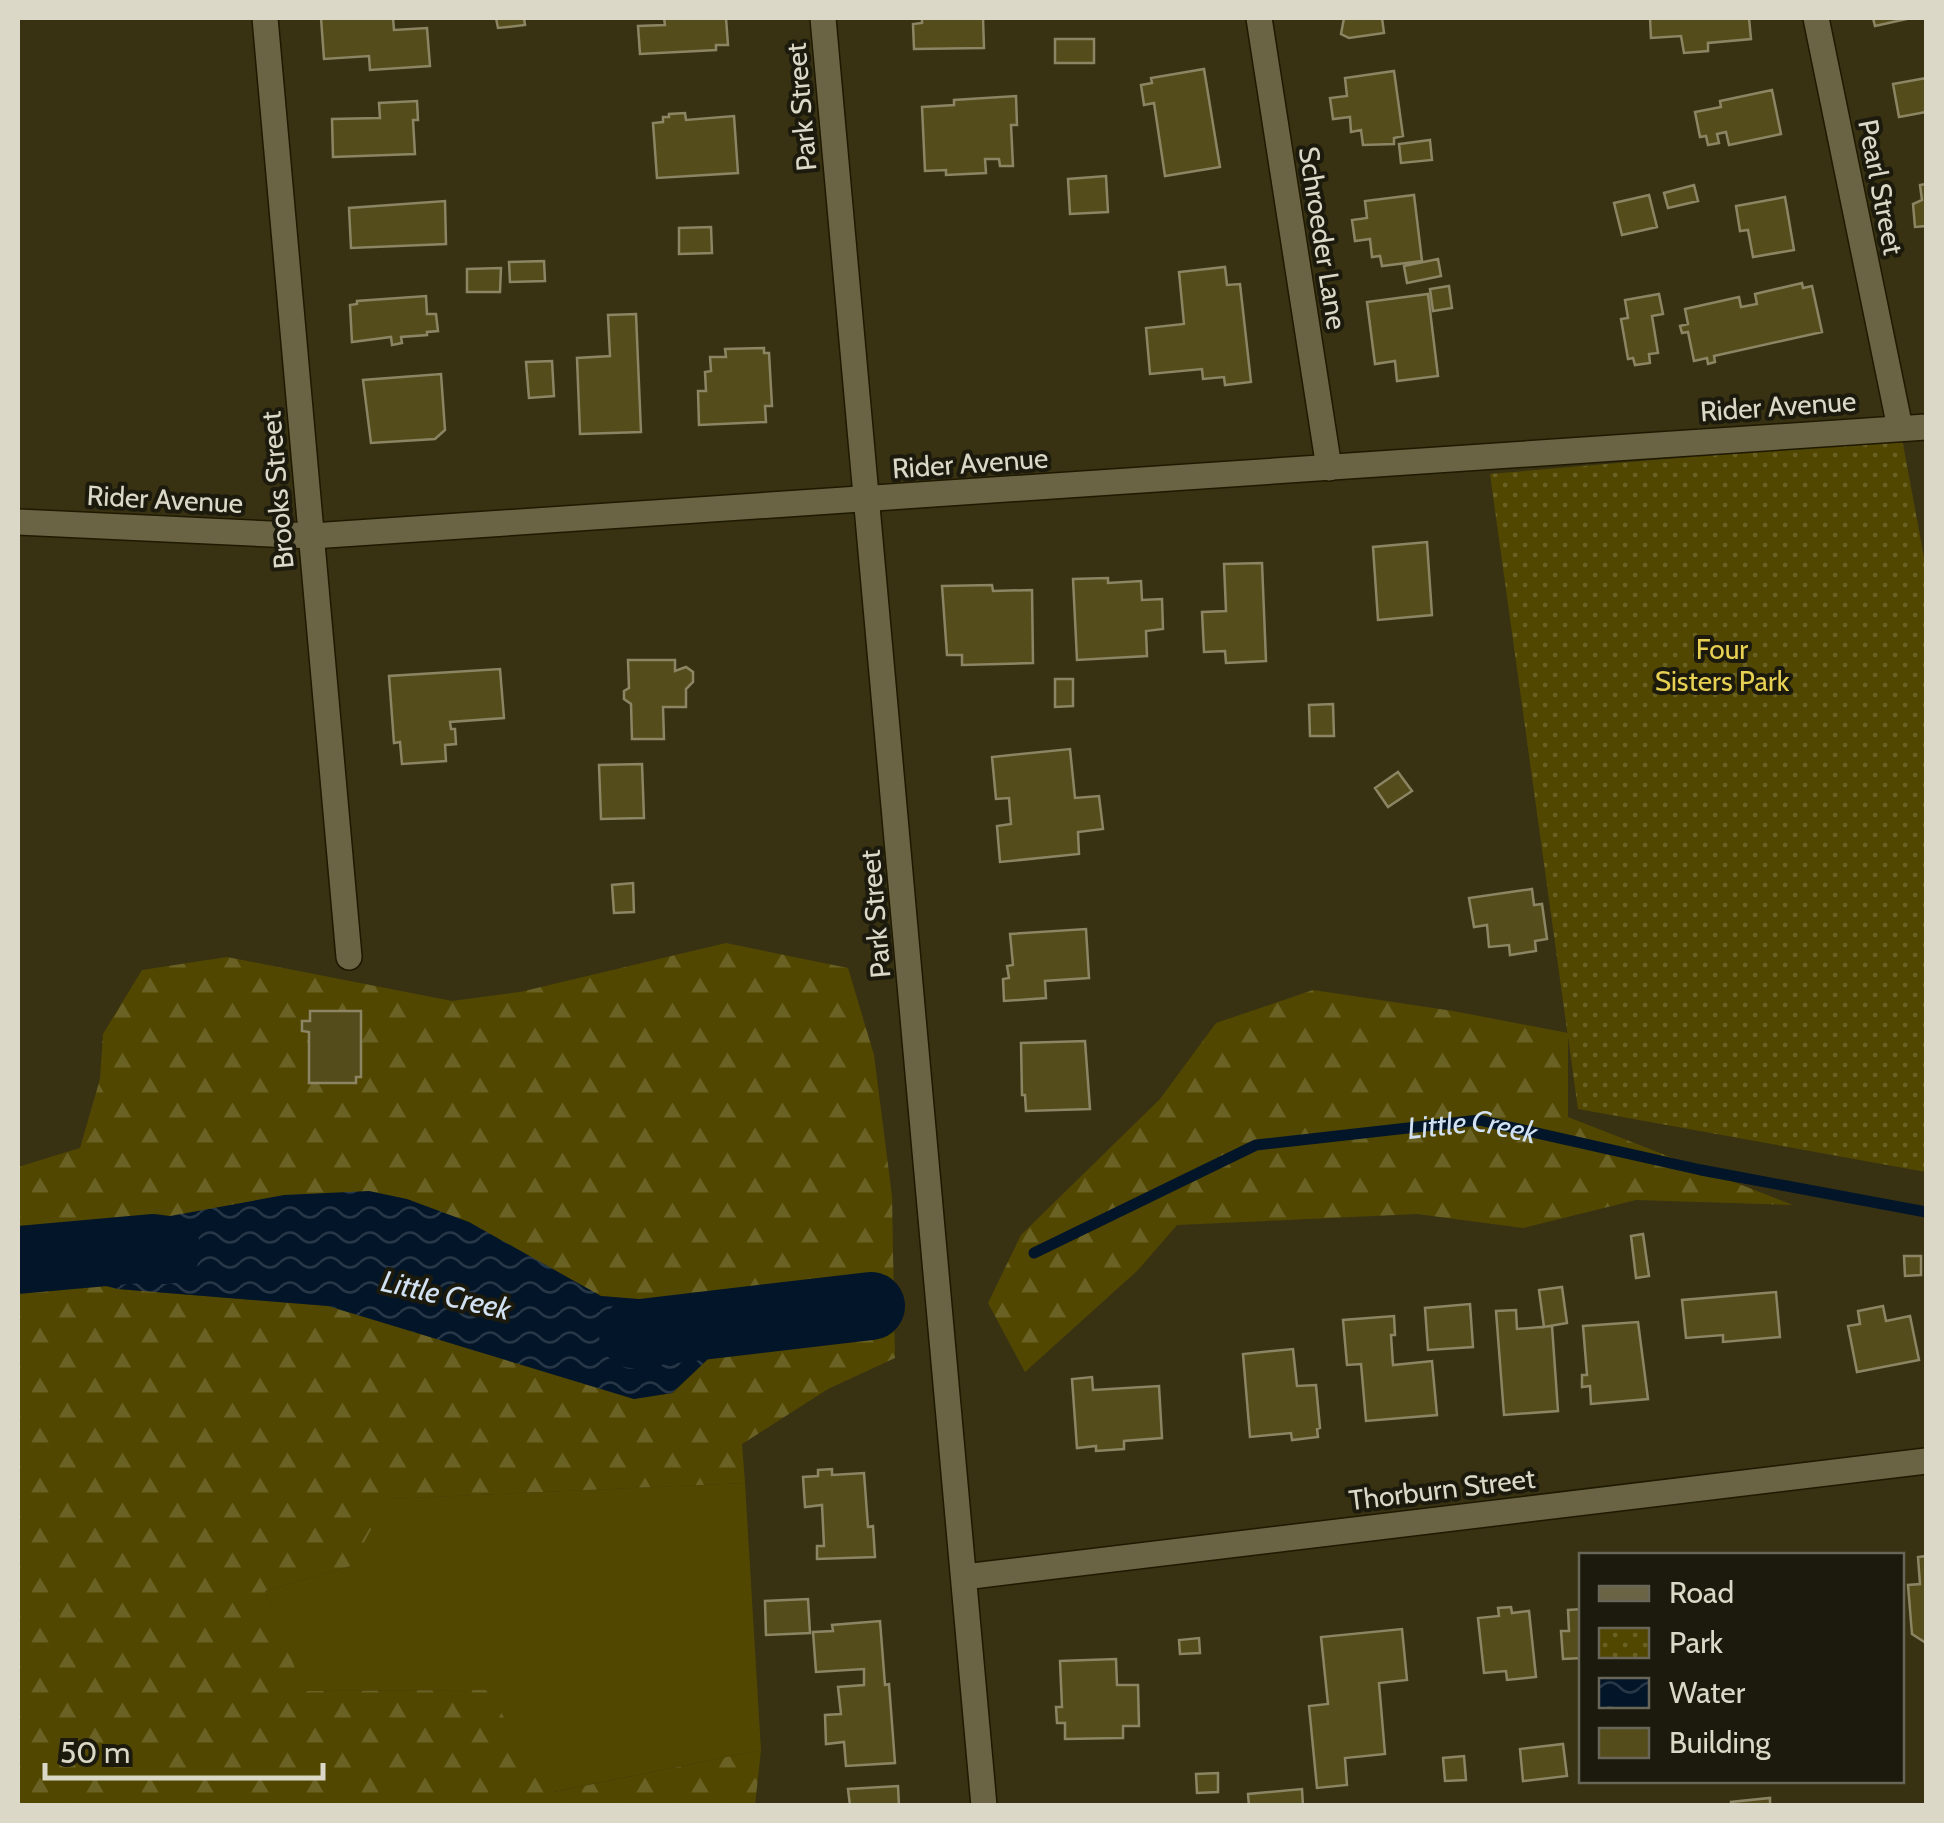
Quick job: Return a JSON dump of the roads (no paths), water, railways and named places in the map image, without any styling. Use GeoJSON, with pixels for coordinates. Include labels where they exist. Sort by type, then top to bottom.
{"type":"FeatureCollection","features":[{"type":"Feature","properties":{"kind":"street","name":"Brooks Street"},"geometry":{"type":"LineString","coordinates":[[265,18],[349,957]]}},
{"type":"Feature","properties":{"kind":"street","name":"Park Street"},"geometry":{"type":"LineString","coordinates":[[823,18],[984,1806]]}},
{"type":"Feature","properties":{"kind":"street","name":"Schroeder Lane"},"geometry":{"type":"LineString","coordinates":[[1258,18],[1329,468]]}},
{"type":"Feature","properties":{"kind":"street","name":"Pearl Street"},"geometry":{"type":"LineString","coordinates":[[1816,18],[1900,428]]}},
{"type":"Feature","properties":{"kind":"street","name":"Rider Avenue"},"geometry":{"type":"LineString","coordinates":[[18,522],[312,536],[1926,427]]}},
{"type":"Feature","properties":{"kind":"street","name":"Thorburn Street"},"geometry":{"type":"LineString","coordinates":[[964,1577],[1926,1460]]}},
{"type":"Feature","properties":{"kind":"water"},"geometry":{"type":"Polygon","coordinates":[[[369,1191],[407,1199],[469,1222],[601,1296],[724,1306],[728,1340],[672,1393],[634,1399],[328,1306],[118,1289],[63,1275],[94,1230],[284,1195],[369,1191]]]}},
{"type":"Feature","properties":{"kind":"waterway","name":"Little Creek"},"geometry":{"type":"LineString","coordinates":[[1034,1253],[1256,1145],[1479,1120],[1701,1170],[1926,1212]]}},
{"type":"Feature","properties":{"kind":"waterway","name":"Little Creek"},"geometry":{"type":"LineString","coordinates":[[18,1260],[167,1250]]}},
{"type":"Feature","properties":{"kind":"waterway","name":"Little Creek"},"geometry":{"type":"LineString","coordinates":[[633,1334],[871,1306]]}},
{"type":"Feature","properties":{"kind":"park label","name":"Four Sisters Park"},"geometry":{"type":"Point","coordinates":[1722,665]}}]}
